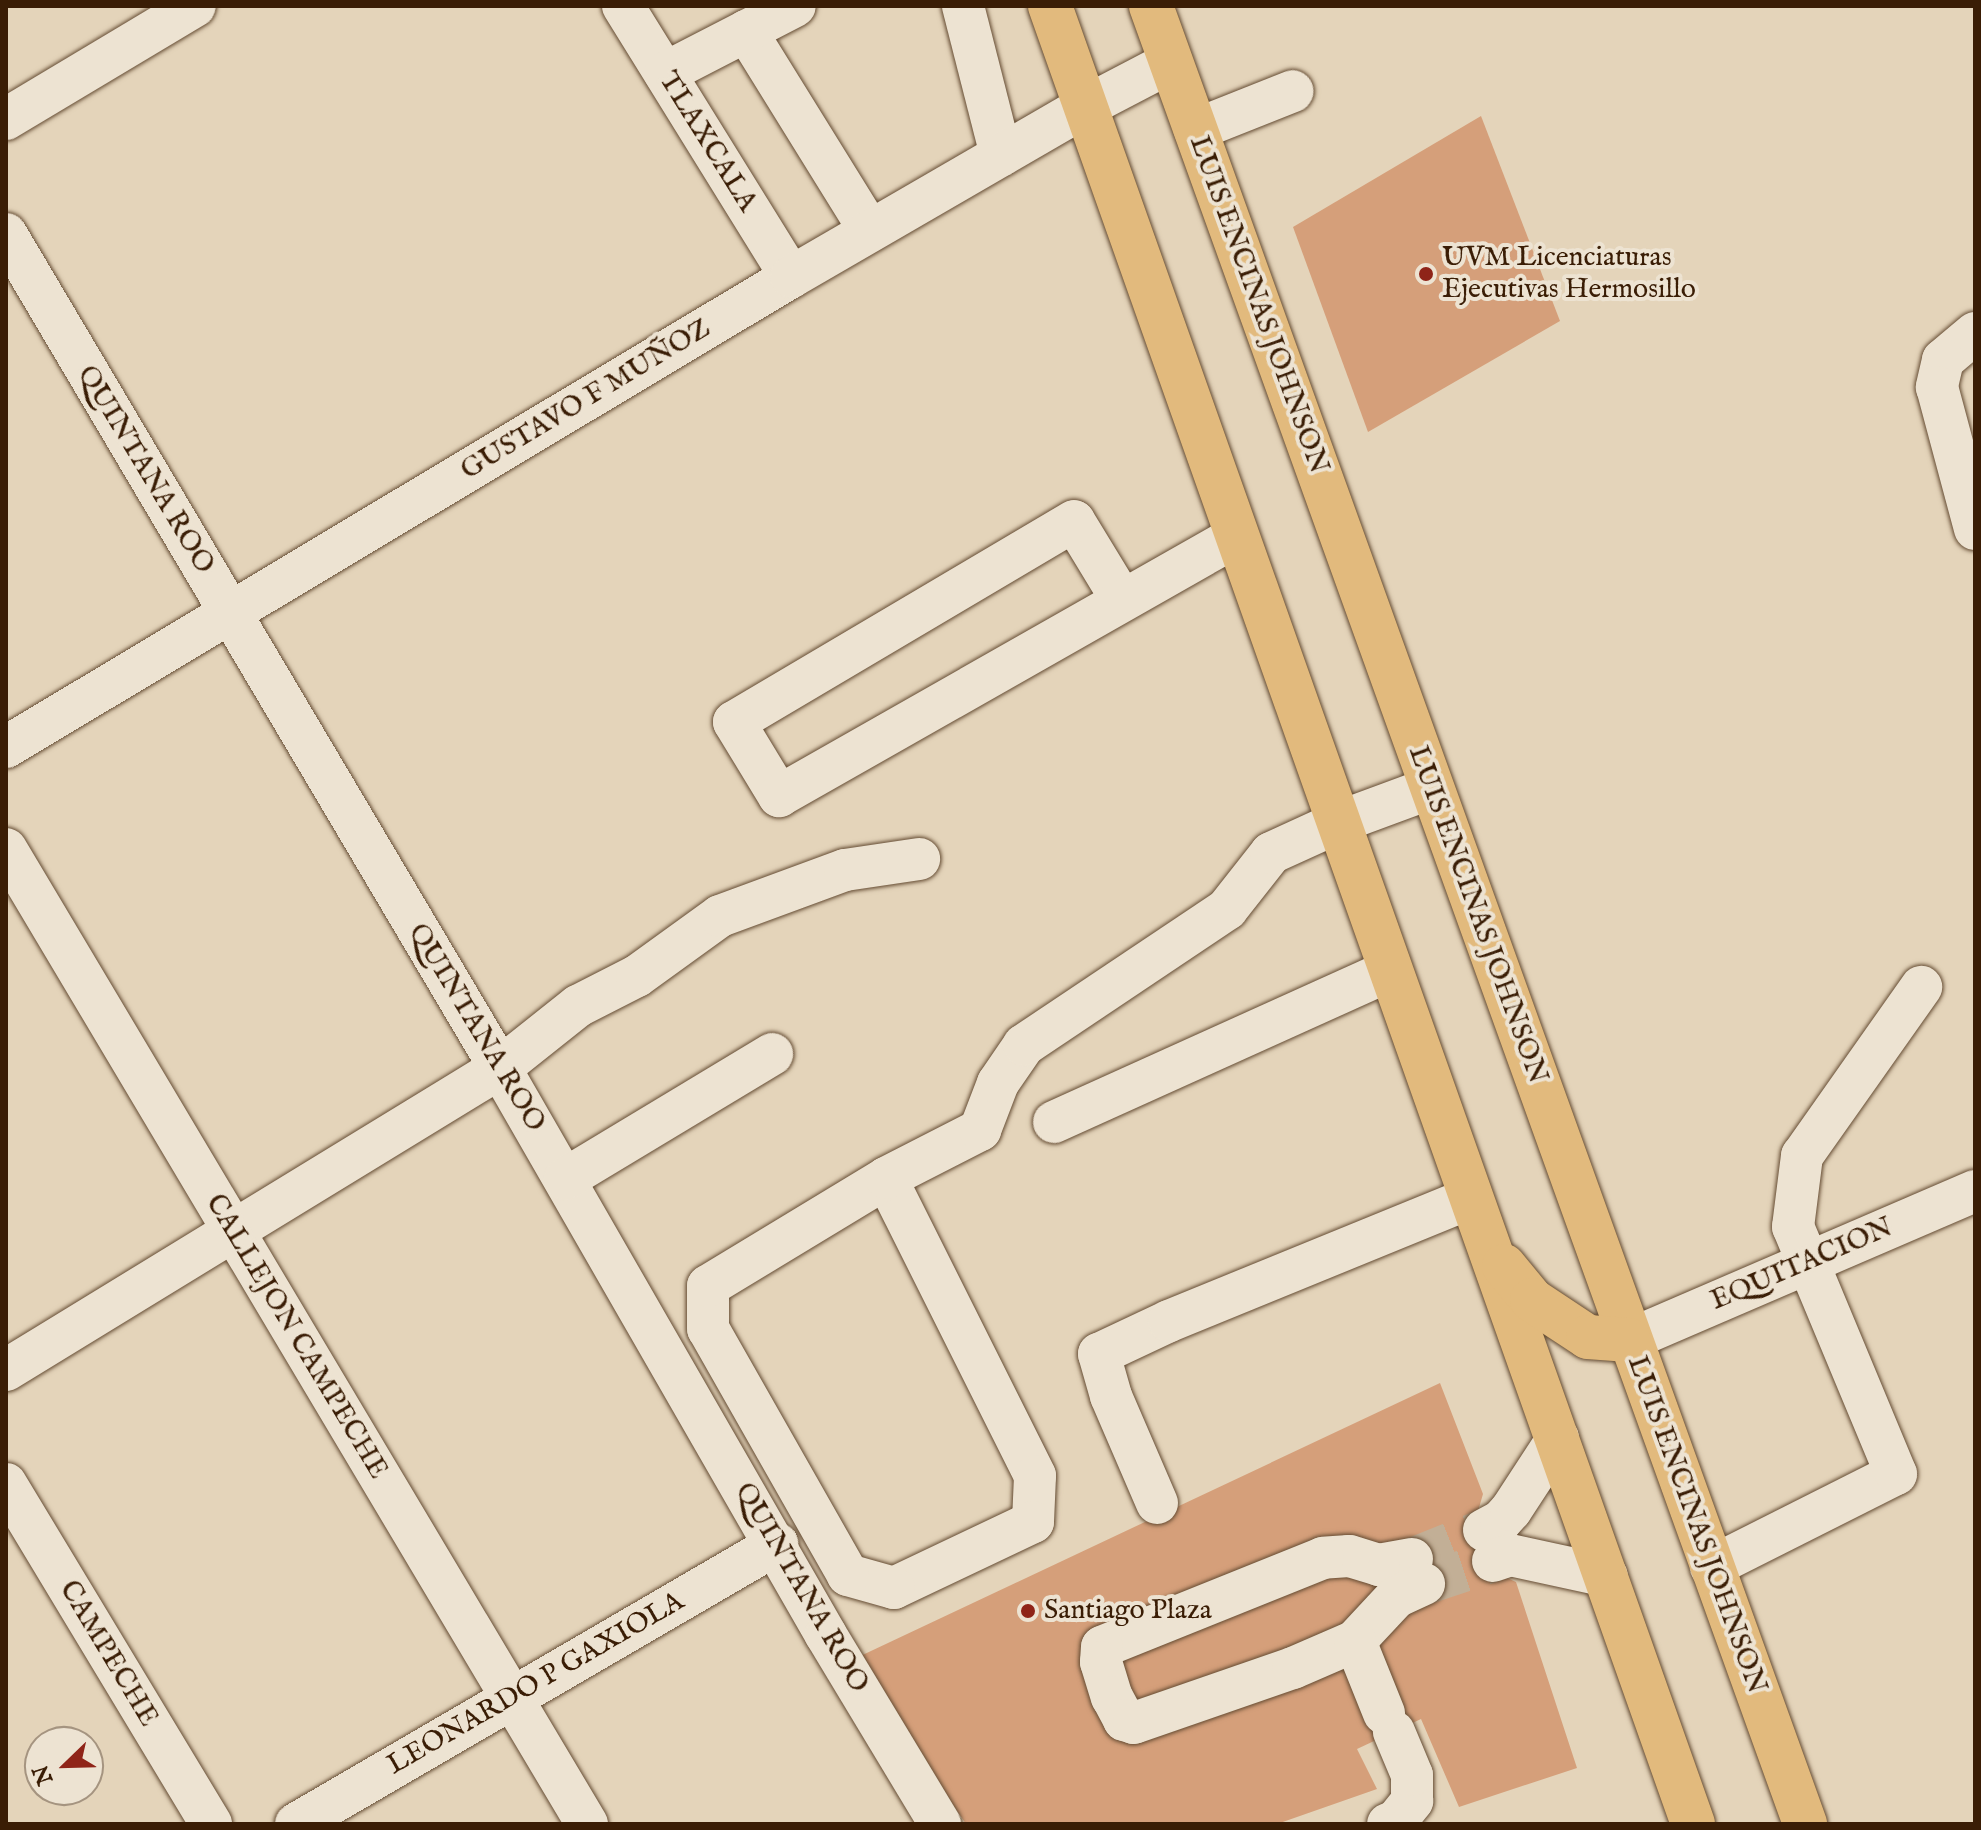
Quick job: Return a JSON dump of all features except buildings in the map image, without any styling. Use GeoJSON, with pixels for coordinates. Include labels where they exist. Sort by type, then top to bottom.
{"type":"FeatureCollection","features":[{"type":"Feature","properties":{"kind":"main road"},"geometry":{"type":"LineString","coordinates":[[1050,6],[1083,108],[1693,1824]]}},
{"type":"Feature","properties":{"kind":"main road","name":"LUIS ENCINAS JOHNSON"},"geometry":{"type":"LineString","coordinates":[[1151,6],[1805,1824]]}},
{"type":"Feature","properties":{"kind":"main road"},"geometry":{"type":"LineString","coordinates":[[1492,1252],[1532,1300],[1588,1337],[1629,1340]]}},
{"type":"Feature","properties":{"kind":"street"},"geometry":{"type":"LineString","coordinates":[[6,119],[195,6]]}},
{"type":"Feature","properties":{"kind":"street","name":"TLAXCALA"},"geometry":{"type":"LineString","coordinates":[[623,6],[791,277]]}},
{"type":"Feature","properties":{"kind":"street"},"geometry":{"type":"LineString","coordinates":[[665,73],[795,6]]}},
{"type":"Feature","properties":{"kind":"street"},"geometry":{"type":"LineString","coordinates":[[963,6],[1001,155]]}},
{"type":"Feature","properties":{"kind":"street"},"geometry":{"type":"LineString","coordinates":[[746,31],[870,231]]}},
{"type":"Feature","properties":{"kind":"street","name":"GUSTAVO F MUÑOZ"},"geometry":{"type":"LineString","coordinates":[[6,747],[791,277],[1083,108],[1171,62]]}},
{"type":"Feature","properties":{"kind":"street"},"geometry":{"type":"LineString","coordinates":[[1195,130],[1293,91]]}},
{"type":"Feature","properties":{"kind":"street","name":"QUINTANA ROO"},"geometry":{"type":"LineString","coordinates":[[6,234],[500,1068],[777,1544],[826,1635],[940,1824]]}},
{"type":"Feature","properties":{"kind":"street"},"geometry":{"type":"LineString","coordinates":[[1975,333],[1943,360],[1937,387],[1975,529]]}},
{"type":"Feature","properties":{"kind":"street"},"geometry":{"type":"LineString","coordinates":[[1122,600],[1074,521],[734,722],[779,796],[1235,537]]}},
{"type":"Feature","properties":{"kind":"street"},"geometry":{"type":"LineString","coordinates":[[886,1178],[1035,1476],[1033,1522],[894,1588],[848,1575],[708,1329],[708,1286],[886,1178],[980,1130],[998,1083],[1024,1045],[1227,909],[1271,853],[1339,822],[1431,788]]}},
{"type":"Feature","properties":{"kind":"street","name":"CALLEJON CAMPECHE"},"geometry":{"type":"LineString","coordinates":[[6,849],[587,1824]]}},
{"type":"Feature","properties":{"kind":"street"},"geometry":{"type":"LineString","coordinates":[[6,1370],[500,1068],[578,1006],[637,976],[720,916],[845,870],[919,859]]}},
{"type":"Feature","properties":{"kind":"street"},"geometry":{"type":"LineString","coordinates":[[1054,1122],[1389,971]]}},
{"type":"Feature","properties":{"kind":"street"},"geometry":{"type":"LineString","coordinates":[[1711,1567],[1896,1474],[1793,1227],[1802,1156],[1921,987]]}},
{"type":"Feature","properties":{"kind":"street"},"geometry":{"type":"LineString","coordinates":[[565,1179],[772,1054]]}},
{"type":"Feature","properties":{"kind":"street","name":"EQUITACION"},"geometry":{"type":"LineString","coordinates":[[1629,1340],[1975,1191]]}},
{"type":"Feature","properties":{"kind":"street"},"geometry":{"type":"LineString","coordinates":[[1157,1503],[1111,1396],[1099,1354],[1169,1321],[1471,1198]]}},
{"type":"Feature","properties":{"kind":"street"},"geometry":{"type":"LineString","coordinates":[[1558,1438],[1501,1521],[1489,1545],[1510,1555],[1607,1576]]}},
{"type":"Feature","properties":{"kind":"street","name":"CAMPECHE"},"geometry":{"type":"LineString","coordinates":[[6,1484],[211,1824]]}},
{"type":"Feature","properties":{"kind":"street","name":"LEONARDO P GAXIOLA"},"geometry":{"type":"LineString","coordinates":[[296,1824],[777,1544]]}},
{"type":"Feature","properties":{"kind":"street"},"geometry":{"type":"LineString","coordinates":[[1349,1556],[1403,1576],[1355,1641],[1293,1668],[1134,1723],[1124,1720],[1112,1697],[1101,1662],[1102,1647],[1323,1558],[1349,1556]]}},
{"type":"Feature","properties":{"kind":"street"},"geometry":{"type":"LineString","coordinates":[[1355,1641],[1412,1775],[1412,1801],[1396,1821],[1388,1824]]}},
{"type":"Feature","properties":{"kind":"tunnel"},"geometry":{"type":"LineString","coordinates":[[1412,1559],[1484,1530]]}},
{"type":"Feature","properties":{"kind":"tunnel"},"geometry":{"type":"LineString","coordinates":[[1424,1584],[1493,1561]]}},
{"type":"Feature","properties":{"kind":"place","name":"UVM Licenciaturas Ejecutivas Hermosillo"},"geometry":{"type":"Point","coordinates":[1426,274]}},
{"type":"Feature","properties":{"kind":"place","name":"Santiago Plaza"},"geometry":{"type":"Point","coordinates":[1028,1611]}}]}
